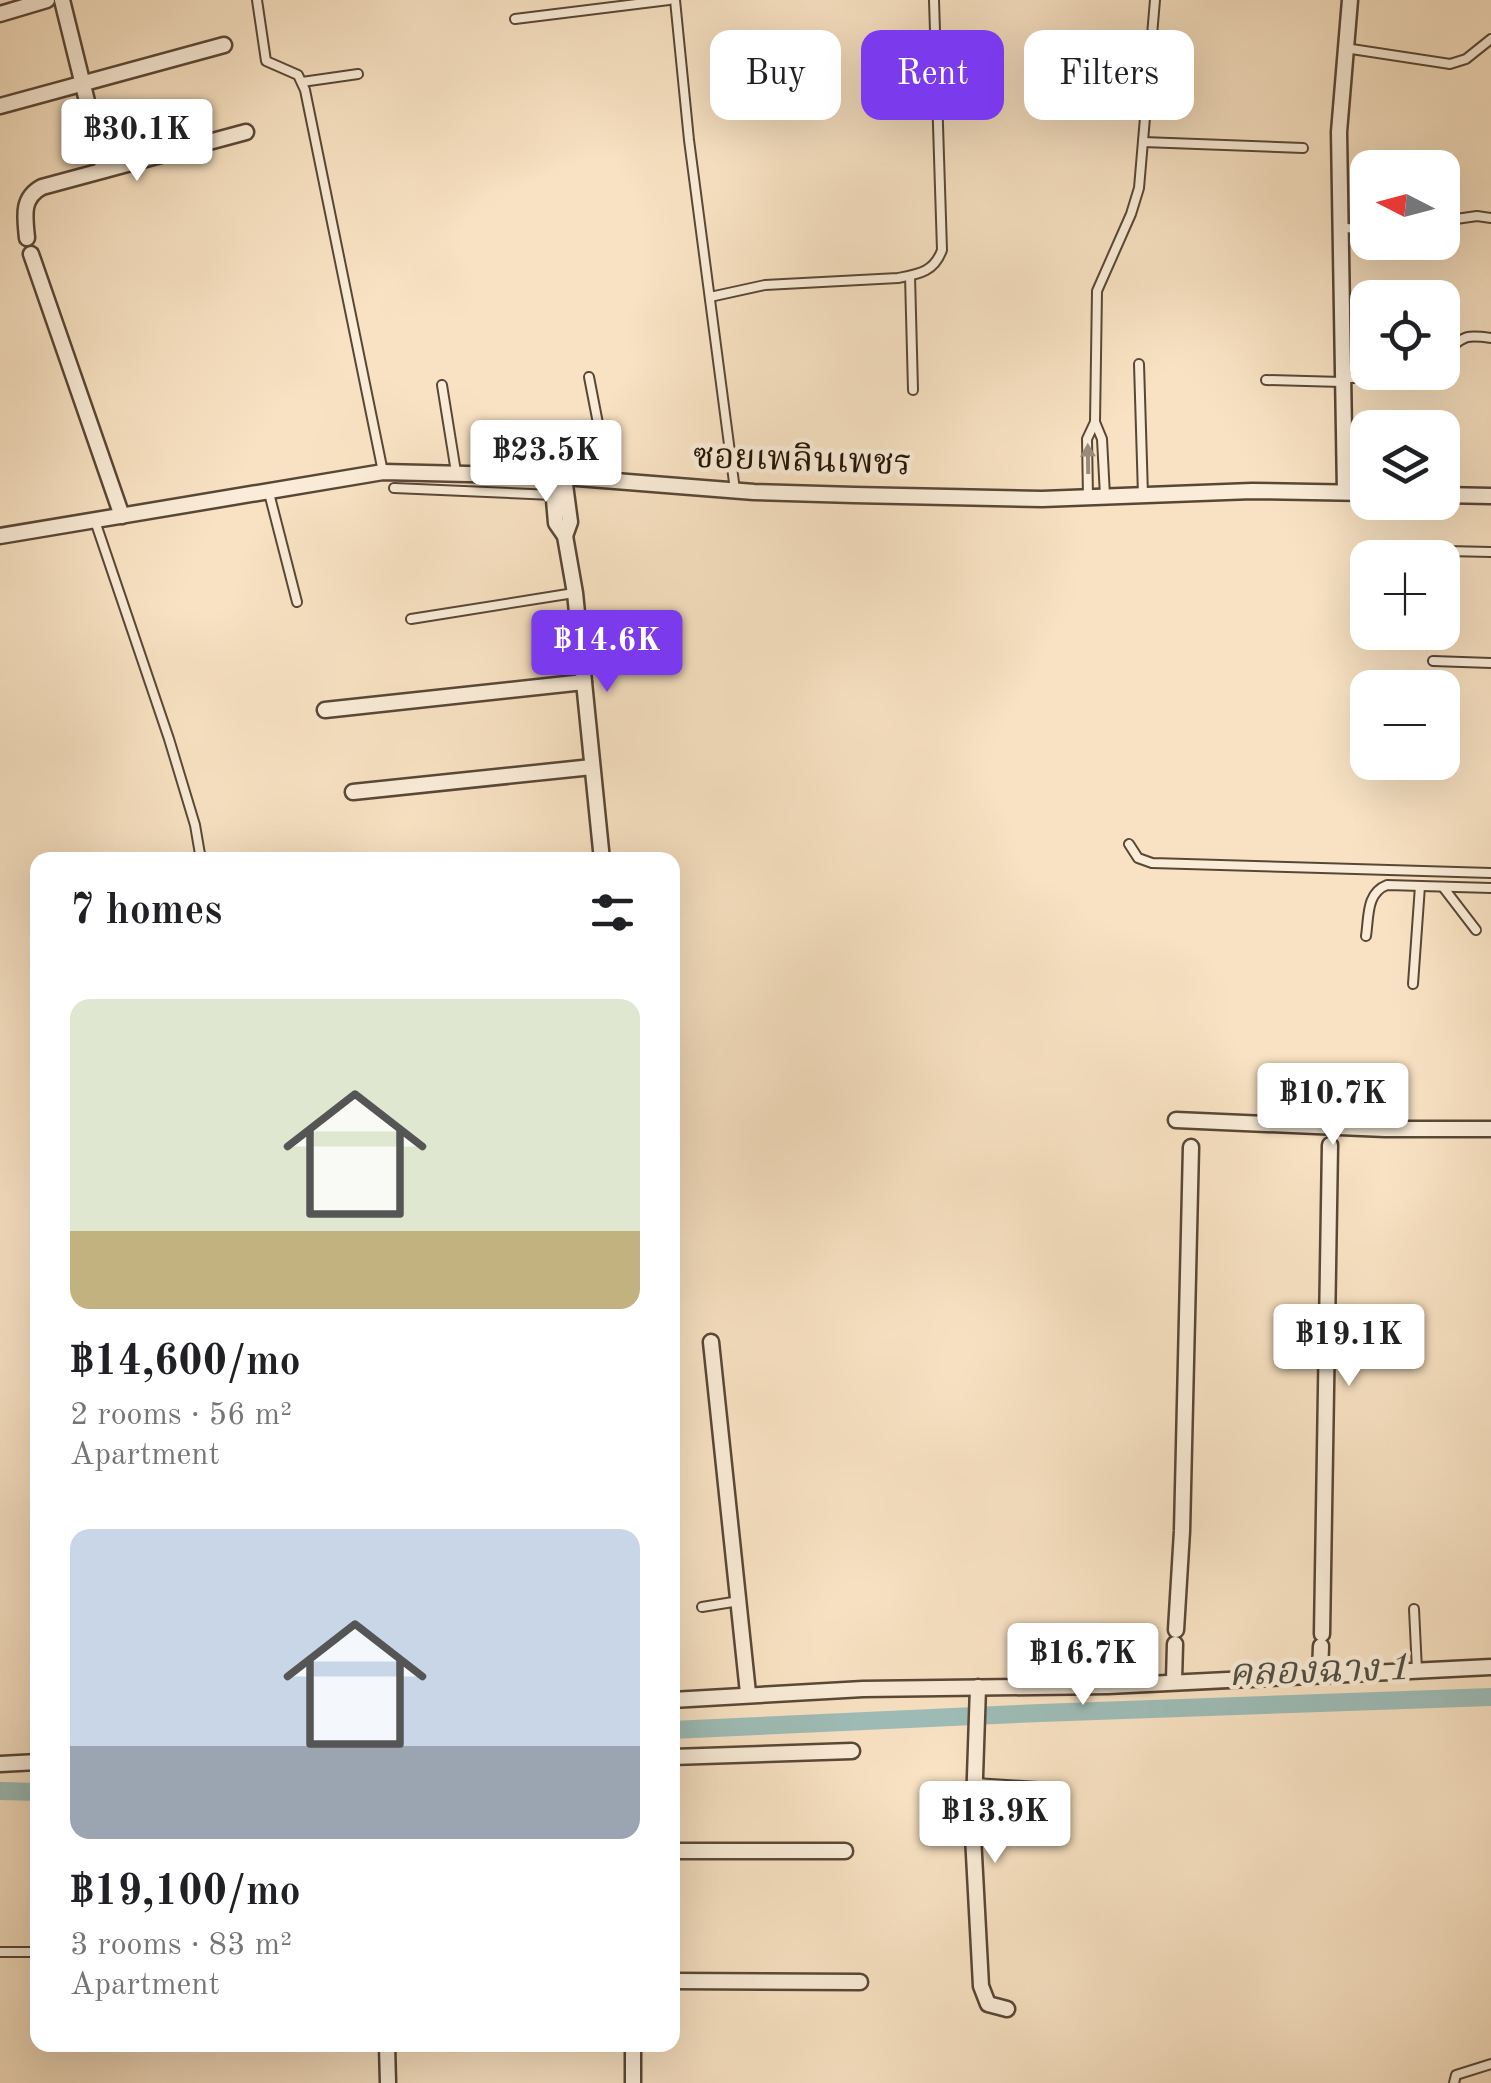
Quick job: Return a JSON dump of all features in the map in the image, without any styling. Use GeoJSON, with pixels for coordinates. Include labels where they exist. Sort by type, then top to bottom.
{"type":"FeatureCollection","features":[{"type":"Feature","properties":{"kind":"street"},"geometry":{"type":"LineString","coordinates":[[0,14],[47,0]]}},
{"type":"Feature","properties":{"kind":"street"},"geometry":{"type":"LineString","coordinates":[[62,0],[104,170]]}},
{"type":"Feature","properties":{"kind":"street"},"geometry":{"type":"LineString","coordinates":[[1345,492],[1339,132],[1350,0]]}},
{"type":"Feature","properties":{"kind":"street"},"geometry":{"type":"LineString","coordinates":[[0,106],[224,44]]}},
{"type":"Feature","properties":{"kind":"street"},"geometry":{"type":"LineString","coordinates":[[27,238],[25,210],[32,192],[246,132]]}},
{"type":"Feature","properties":{"kind":"street"},"geometry":{"type":"LineString","coordinates":[[31,254],[122,516]]}},
{"type":"Feature","properties":{"kind":"street","name":"ซอยเพลินเพชร"},"geometry":{"type":"LineString","coordinates":[[0,536],[382,472],[558,476],[735,490],[1042,499],[1350,492]]}},
{"type":"Feature","properties":{"kind":"street"},"geometry":{"type":"LineString","coordinates":[[558,476],[553,495],[556,523],[566,536]]}},
{"type":"Feature","properties":{"kind":"street"},"geometry":{"type":"LineString","coordinates":[[558,476],[570,522],[566,536],[601,852]]}},
{"type":"Feature","properties":{"kind":"street"},"geometry":{"type":"LineString","coordinates":[[1460,495],[1491,496]]}},
{"type":"Feature","properties":{"kind":"street"},"geometry":{"type":"LineString","coordinates":[[325,710],[584,682]]}},
{"type":"Feature","properties":{"kind":"street"},"geometry":{"type":"LineString","coordinates":[[353,792],[592,768]]}},
{"type":"Feature","properties":{"kind":"street"},"geometry":{"type":"LineString","coordinates":[[1176,1120],[1491,1129]]}},
{"type":"Feature","properties":{"kind":"street"},"geometry":{"type":"LineString","coordinates":[[1320,1674],[1330,1145]]}},
{"type":"Feature","properties":{"kind":"street"},"geometry":{"type":"LineString","coordinates":[[1174,1680],[1183,1492],[1191,1146]]}},
{"type":"Feature","properties":{"kind":"street"},"geometry":{"type":"LineString","coordinates":[[710,1342],[748,1693]]}},
{"type":"Feature","properties":{"kind":"street"},"geometry":{"type":"LineString","coordinates":[[680,1699],[748,1693],[978,1691],[1491,1667]]}},
{"type":"Feature","properties":{"kind":"street"},"geometry":{"type":"LineString","coordinates":[[978,1691],[974,1913],[981,1986],[988,2004],[1007,2009]]}},
{"type":"Feature","properties":{"kind":"street"},"geometry":{"type":"LineString","coordinates":[[680,1757],[852,1750]]}},
{"type":"Feature","properties":{"kind":"street"},"geometry":{"type":"LineString","coordinates":[[0,1764],[30,1762]]}},
{"type":"Feature","properties":{"kind":"street"},"geometry":{"type":"LineString","coordinates":[[680,1851],[845,1851]]}},
{"type":"Feature","properties":{"kind":"street"},"geometry":{"type":"LineString","coordinates":[[680,1981],[860,1982]]}},
{"type":"Feature","properties":{"kind":"street"},"geometry":{"type":"LineString","coordinates":[[387,2052],[388,2083]]}},
{"type":"Feature","properties":{"kind":"street"},"geometry":{"type":"LineString","coordinates":[[633,2052],[634,2083]]}},
{"type":"Feature","properties":{"kind":"lane"},"geometry":{"type":"LineString","coordinates":[[258,0],[266,61],[298,75],[302,82],[382,472]]}},
{"type":"Feature","properties":{"kind":"lane"},"geometry":{"type":"LineString","coordinates":[[514,19],[672,0],[735,490]]}},
{"type":"Feature","properties":{"kind":"lane"},"geometry":{"type":"LineString","coordinates":[[710,297],[765,285],[910,276],[932,269],[942,250],[934,0]]}},
{"type":"Feature","properties":{"kind":"lane"},"geometry":{"type":"LineString","coordinates":[[1088,497],[1087,439],[1094,422],[1097,291],[1135,203],[1156,0]]}},
{"type":"Feature","properties":{"kind":"lane"},"geometry":{"type":"LineString","coordinates":[[1345,48],[1450,64],[1466,59],[1491,39]]}},
{"type":"Feature","properties":{"kind":"lane"},"geometry":{"type":"LineString","coordinates":[[302,82],[358,74]]}},
{"type":"Feature","properties":{"kind":"lane"},"geometry":{"type":"LineString","coordinates":[[1144,142],[1303,148]]}},
{"type":"Feature","properties":{"kind":"lane"},"geometry":{"type":"LineString","coordinates":[[1460,218],[1491,218]]}},
{"type":"Feature","properties":{"kind":"lane"},"geometry":{"type":"LineString","coordinates":[[1340,228],[1350,229]]}},
{"type":"Feature","properties":{"kind":"lane"},"geometry":{"type":"LineString","coordinates":[[910,276],[913,390]]}},
{"type":"Feature","properties":{"kind":"lane"},"geometry":{"type":"LineString","coordinates":[[1460,338],[1469,334],[1491,338]]}},
{"type":"Feature","properties":{"kind":"lane"},"geometry":{"type":"LineString","coordinates":[[1139,364],[1143,495]]}},
{"type":"Feature","properties":{"kind":"lane"},"geometry":{"type":"LineString","coordinates":[[589,378],[609,480]]}},
{"type":"Feature","properties":{"kind":"lane"},"geometry":{"type":"LineString","coordinates":[[1266,380],[1350,379]]}},
{"type":"Feature","properties":{"kind":"lane"},"geometry":{"type":"LineString","coordinates":[[442,385],[456,472]]}},
{"type":"Feature","properties":{"kind":"lane"},"geometry":{"type":"LineString","coordinates":[[1094,422],[1102,439],[1105,496]]}},
{"type":"Feature","properties":{"kind":"lane"},"geometry":{"type":"LineString","coordinates":[[394,488],[553,495]]}},
{"type":"Feature","properties":{"kind":"lane"},"geometry":{"type":"LineString","coordinates":[[269,493],[297,602]]}},
{"type":"Feature","properties":{"kind":"lane"},"geometry":{"type":"LineString","coordinates":[[94,521],[180,774],[196,825],[199,852]]}},
{"type":"Feature","properties":{"kind":"lane"},"geometry":{"type":"LineString","coordinates":[[1460,551],[1491,552]]}},
{"type":"Feature","properties":{"kind":"lane"},"geometry":{"type":"LineString","coordinates":[[411,619],[575,593]]}},
{"type":"Feature","properties":{"kind":"lane"},"geometry":{"type":"LineString","coordinates":[[1433,660],[1491,663]]}},
{"type":"Feature","properties":{"kind":"lane"},"geometry":{"type":"LineString","coordinates":[[1129,844],[1138,858],[1152,863],[1491,873]]}},
{"type":"Feature","properties":{"kind":"lane"},"geometry":{"type":"LineString","coordinates":[[1366,936],[1372,898],[1376,889],[1386,885],[1491,888]]}},
{"type":"Feature","properties":{"kind":"lane"},"geometry":{"type":"LineString","coordinates":[[1412,984],[1420,886]]}},
{"type":"Feature","properties":{"kind":"lane"},"geometry":{"type":"LineString","coordinates":[[1443,887],[1476,930]]}},
{"type":"Feature","properties":{"kind":"lane"},"geometry":{"type":"LineString","coordinates":[[702,1607],[739,1601]]}},
{"type":"Feature","properties":{"kind":"lane"},"geometry":{"type":"LineString","coordinates":[[1414,1610],[1417,1670]]}},
{"type":"Feature","properties":{"kind":"lane"},"geometry":{"type":"LineString","coordinates":[[975,1783],[1038,1787]]}},
{"type":"Feature","properties":{"kind":"lane"},"geometry":{"type":"LineString","coordinates":[[0,1952],[30,1952]]}},
{"type":"Feature","properties":{"kind":"lane"},"geometry":{"type":"LineString","coordinates":[[1454,2083],[1462,2070],[1491,2064]]}},
{"type":"Feature","properties":{"kind":"waterway","name":"คลองฉาง 1"},"geometry":{"type":"LineString","coordinates":[[680,1730],[1491,1697]]}},
{"type":"Feature","properties":{"kind":"waterway","name":"คลองฉาง 1"},"geometry":{"type":"LineString","coordinates":[[0,1791],[30,1792]]}}]}
